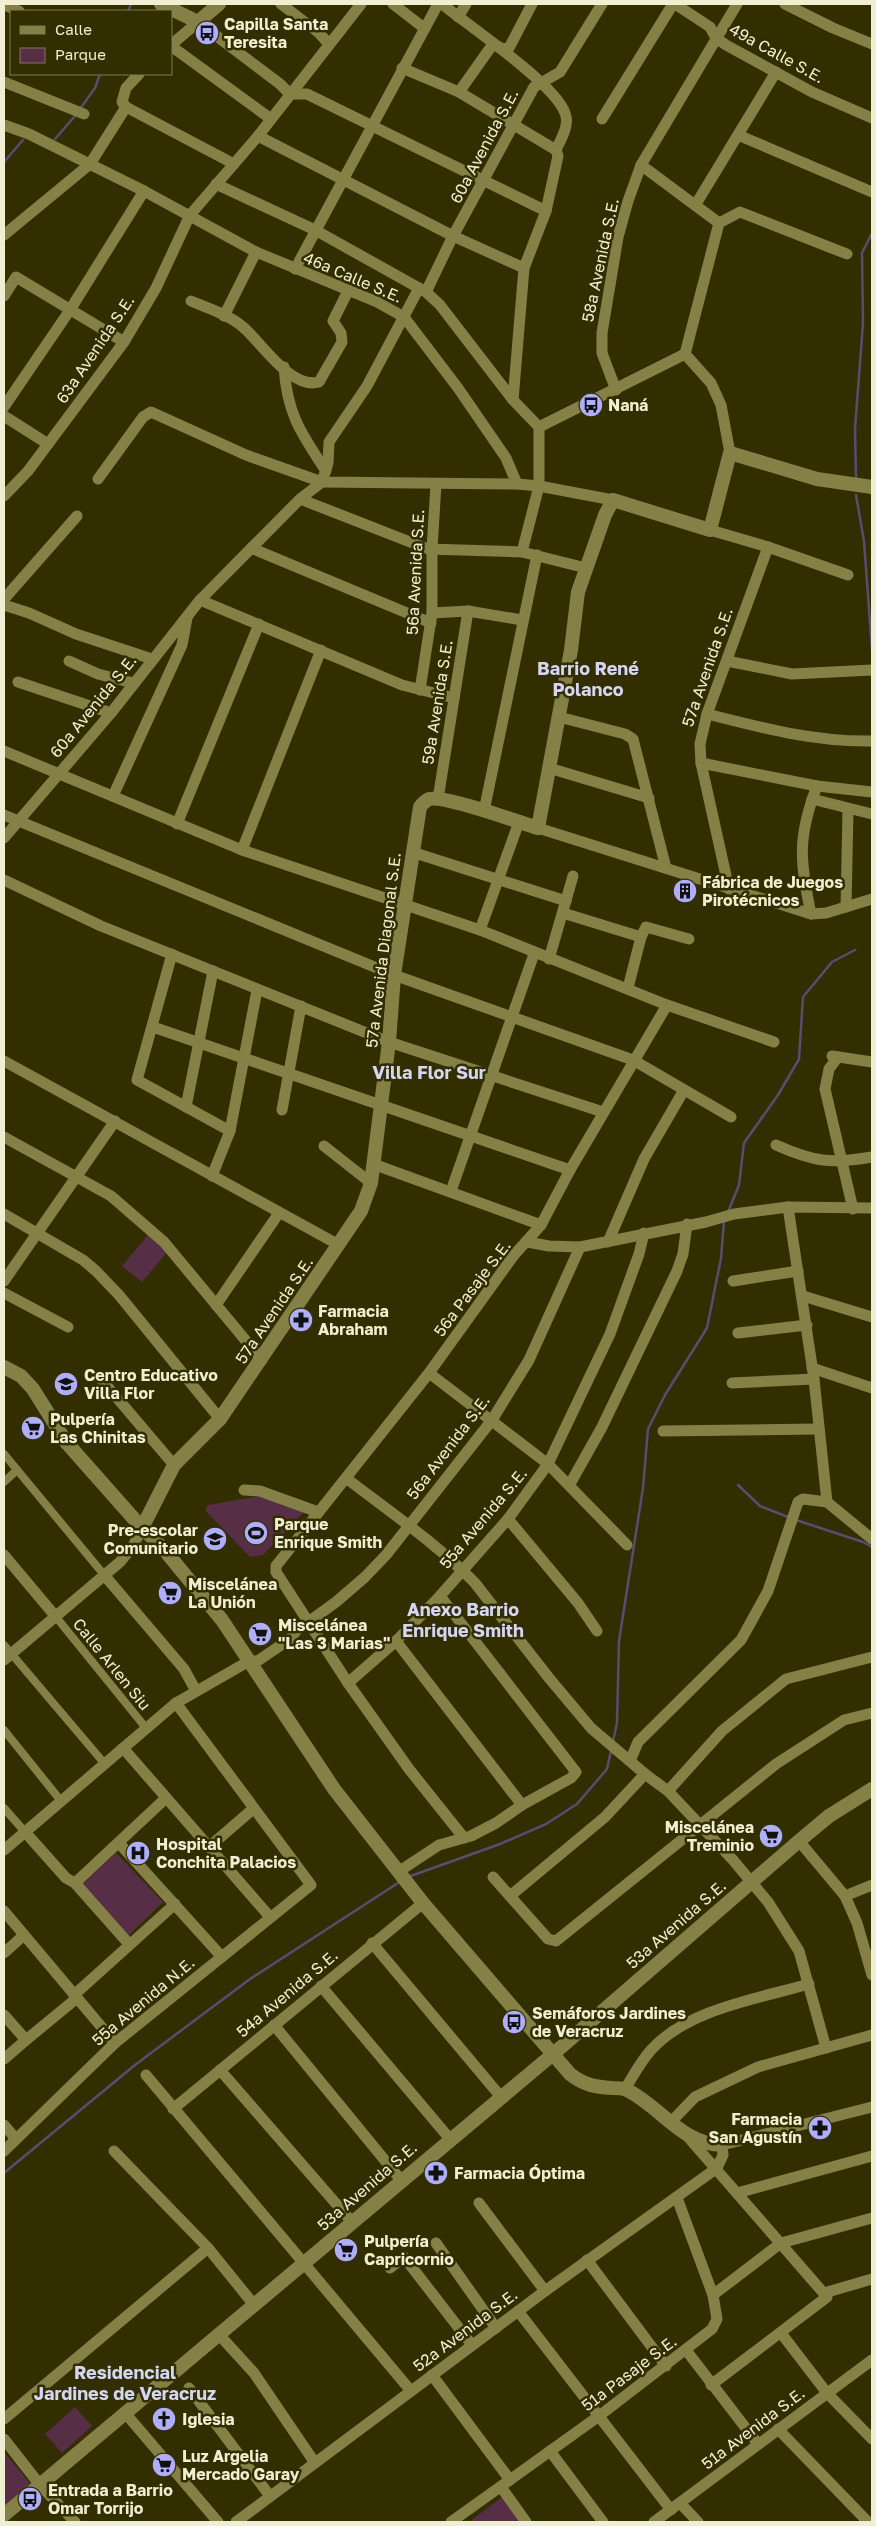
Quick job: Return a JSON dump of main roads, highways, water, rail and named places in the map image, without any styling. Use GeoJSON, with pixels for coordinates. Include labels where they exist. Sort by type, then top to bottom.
{"type":"FeatureCollection","features":[{"type":"Feature","properties":{"kind":"waterway"},"geometry":{"type":"LineString","coordinates":[[128,10],[131,4]]}},
{"type":"Feature","properties":{"kind":"waterway"},"geometry":{"type":"LineString","coordinates":[[80,109],[95,88],[100,75]]}},
{"type":"Feature","properties":{"kind":"waterway"},"geometry":{"type":"LineString","coordinates":[[55,139],[75,116]]}},
{"type":"Feature","properties":{"kind":"waterway"},"geometry":{"type":"LineString","coordinates":[[4,162],[23,140]]}},
{"type":"Feature","properties":{"kind":"waterway"},"geometry":{"type":"LineString","coordinates":[[856,478],[855,429],[863,323],[862,253],[872,233]]}},
{"type":"Feature","properties":{"kind":"waterway"},"geometry":{"type":"LineString","coordinates":[[856,495],[864,541],[872,650]]}},
{"type":"Feature","properties":{"kind":"waterway"},"geometry":{"type":"LineString","coordinates":[[728,1212],[739,1185],[744,1143],[778,1095],[799,1059],[803,997],[832,962],[855,950]]}},
{"type":"Feature","properties":{"kind":"waterway"},"geometry":{"type":"LineString","coordinates":[[613,1741],[617,1723],[619,1641],[643,1488],[648,1429],[665,1395],[707,1328],[721,1258],[724,1221]]}},
{"type":"Feature","properties":{"kind":"waterway"},"geometry":{"type":"LineString","coordinates":[[738,1485],[760,1506],[788,1517]]}},
{"type":"Feature","properties":{"kind":"waterway"},"geometry":{"type":"LineString","coordinates":[[796,1520],[863,1542],[872,1547]]}},
{"type":"Feature","properties":{"kind":"waterway"},"geometry":{"type":"LineString","coordinates":[[408,1877],[500,1844],[546,1824],[577,1804],[607,1769],[611,1751]]}},
{"type":"Feature","properties":{"kind":"waterway"},"geometry":{"type":"LineString","coordinates":[[4,2173],[135,2065],[250,1979],[401,1881]]}},
{"type":"Feature","properties":{"kind":"place","name":"Capilla Santa Teresita"},"geometry":{"type":"Point","coordinates":[207,33]}},
{"type":"Feature","properties":{"kind":"place","name":"Naná"},"geometry":{"type":"Point","coordinates":[591,405]}},
{"type":"Feature","properties":{"kind":"place","name":"Fábrica de Juegos Pirotécnicos"},"geometry":{"type":"Point","coordinates":[685,891]}},
{"type":"Feature","properties":{"kind":"place","name":"Farmacia Abraham"},"geometry":{"type":"Point","coordinates":[301,1320]}},
{"type":"Feature","properties":{"kind":"place","name":"Centro Educativo Villa Flor"},"geometry":{"type":"Point","coordinates":[66,1384]}},
{"type":"Feature","properties":{"kind":"place","name":"Pulpería Las Chinitas"},"geometry":{"type":"Point","coordinates":[33,1428]}},
{"type":"Feature","properties":{"kind":"place","name":"Parque Enrique Smith"},"geometry":{"type":"Point","coordinates":[256,1533]}},
{"type":"Feature","properties":{"kind":"place","name":"Pre-escolar Comunitario"},"geometry":{"type":"Point","coordinates":[215,1539]}},
{"type":"Feature","properties":{"kind":"place","name":"Miscelánea La Unión"},"geometry":{"type":"Point","coordinates":[170,1593]}},
{"type":"Feature","properties":{"kind":"place","name":"Miscelánea \"Las 3 Marias\""},"geometry":{"type":"Point","coordinates":[260,1634]}},
{"type":"Feature","properties":{"kind":"place","name":"Miscelánea Treminio"},"geometry":{"type":"Point","coordinates":[771,1836]}},
{"type":"Feature","properties":{"kind":"place","name":"Hospital Conchita Palacios"},"geometry":{"type":"Point","coordinates":[138,1853]}},
{"type":"Feature","properties":{"kind":"place","name":"Semáforos Jardines de Veracruz"},"geometry":{"type":"Point","coordinates":[514,2022]}},
{"type":"Feature","properties":{"kind":"place","name":"Farmacia San Agustín"},"geometry":{"type":"Point","coordinates":[820,2128]}},
{"type":"Feature","properties":{"kind":"place","name":"Farmacia Óptima"},"geometry":{"type":"Point","coordinates":[436,2173]}},
{"type":"Feature","properties":{"kind":"place","name":"Pulpería Capricornio"},"geometry":{"type":"Point","coordinates":[346,2250]}},
{"type":"Feature","properties":{"kind":"place","name":"Iglesia"},"geometry":{"type":"Point","coordinates":[164,2419]}},
{"type":"Feature","properties":{"kind":"place","name":"Luz Argelia Mercado Garay"},"geometry":{"type":"Point","coordinates":[164,2465]}},
{"type":"Feature","properties":{"kind":"place","name":"Entrada a Barrio Omar Torrijo"},"geometry":{"type":"Point","coordinates":[30,2499]}},
{"type":"Feature","properties":{"kind":"district","name":"Barrio René Polanco"},"geometry":{"type":"Point","coordinates":[588,678]}},
{"type":"Feature","properties":{"kind":"district","name":"Villa Flor Sur"},"geometry":{"type":"Point","coordinates":[429,1072]}},
{"type":"Feature","properties":{"kind":"district","name":"Anexo Barrio Enrique Smith"},"geometry":{"type":"Point","coordinates":[463,1619]}},
{"type":"Feature","properties":{"kind":"district","name":"Residencial Jardines de Veracruz"},"geometry":{"type":"Point","coordinates":[125,2382]}}]}
